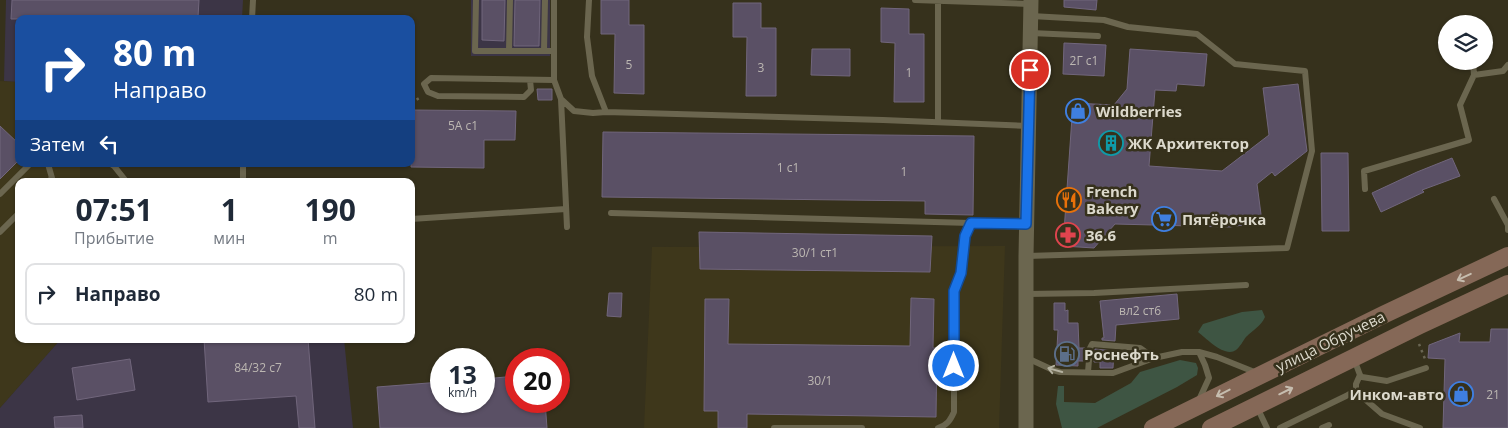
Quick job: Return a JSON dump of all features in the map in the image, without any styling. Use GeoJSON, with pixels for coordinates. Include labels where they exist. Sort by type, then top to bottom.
{"type":"FeatureCollection","features":[{"type":"Feature","properties":{"kind":"main road","name":"улица Обручева"},"geometry":{"type":"LineString","coordinates":[[1153,428],[1260,374],[1508,256]]}},
{"type":"Feature","properties":{"kind":"main road","name":"улица Обручева"},"geometry":{"type":"LineString","coordinates":[[1211,428],[1508,284]]}},
{"type":"Feature","properties":{"kind":"street"},"geometry":{"type":"LineString","coordinates":[[1026,428],[1026,224],[1031,7]]}},
{"type":"Feature","properties":{"kind":"street"},"geometry":{"type":"LineString","coordinates":[[1025,401],[1029,416],[1036,428]]}},
{"type":"Feature","properties":{"kind":"lane"},"geometry":{"type":"LineString","coordinates":[[252,15],[253,0]]}},
{"type":"Feature","properties":{"kind":"lane"},"geometry":{"type":"LineString","coordinates":[[476,0],[475,50],[554,51]]}},
{"type":"Feature","properties":{"kind":"lane"},"geometry":{"type":"LineString","coordinates":[[509,51],[510,0]]}},
{"type":"Feature","properties":{"kind":"lane"},"geometry":{"type":"LineString","coordinates":[[544,51],[545,0]]}},
{"type":"Feature","properties":{"kind":"lane"},"geometry":{"type":"LineString","coordinates":[[554,0],[554,80],[561,99],[567,227]]}},
{"type":"Feature","properties":{"kind":"lane"},"geometry":{"type":"LineString","coordinates":[[589,0],[587,37],[592,76],[606,112]]}},
{"type":"Feature","properties":{"kind":"lane"},"geometry":{"type":"LineString","coordinates":[[915,0],[1031,7],[1104,20],[1128,27],[1198,34],[1235,64],[1305,71],[1312,151],[1287,248],[1026,256]]}},
{"type":"Feature","properties":{"kind":"lane"},"geometry":{"type":"LineString","coordinates":[[938,1],[938,122]]}},
{"type":"Feature","properties":{"kind":"lane"},"geometry":{"type":"LineString","coordinates":[[1031,33],[1098,36]]}},
{"type":"Feature","properties":{"kind":"lane"},"geometry":{"type":"LineString","coordinates":[[1474,75],[1503,70],[1508,65]]}},
{"type":"Feature","properties":{"kind":"lane"},"geometry":{"type":"LineString","coordinates":[[1365,189],[1364,171],[1469,140],[1460,105],[1474,75],[1474,70]]}},
{"type":"Feature","properties":{"kind":"lane"},"geometry":{"type":"LineString","coordinates":[[530,80],[530,90],[524,97],[438,96],[428,92],[424,84],[431,78],[554,80]]}},
{"type":"Feature","properties":{"kind":"lane"},"geometry":{"type":"LineString","coordinates":[[561,99],[574,112],[1029,126]]}},
{"type":"Feature","properties":{"kind":"lane"},"geometry":{"type":"LineString","coordinates":[[16,178],[27,167]]}},
{"type":"Feature","properties":{"kind":"lane"},"geometry":{"type":"LineString","coordinates":[[115,167],[124,178]]}},
{"type":"Feature","properties":{"kind":"lane"},"geometry":{"type":"LineString","coordinates":[[0,194],[15,179]]}},
{"type":"Feature","properties":{"kind":"lane"},"geometry":{"type":"LineString","coordinates":[[1494,199],[1508,225],[1508,230]]}},
{"type":"Feature","properties":{"kind":"lane"},"geometry":{"type":"LineString","coordinates":[[415,218],[566,209]]}},
{"type":"Feature","properties":{"kind":"lane"},"geometry":{"type":"LineString","coordinates":[[611,213],[1026,224]]}},
{"type":"Feature","properties":{"kind":"lane"},"geometry":{"type":"LineString","coordinates":[[0,232],[15,217]]}},
{"type":"Feature","properties":{"kind":"lane"},"geometry":{"type":"LineString","coordinates":[[938,428],[945,426],[951,420],[954,412],[954,291],[961,273],[965,236],[971,223]]}},
{"type":"Feature","properties":{"kind":"lane"},"geometry":{"type":"LineString","coordinates":[[1026,294],[1094,293],[1246,285]]}},
{"type":"Feature","properties":{"kind":"lane"},"geometry":{"type":"LineString","coordinates":[[1088,372],[1092,344],[1140,348],[1154,358]]}},
{"type":"Feature","properties":{"kind":"lane"},"geometry":{"type":"LineString","coordinates":[[1025,358],[1060,372],[1113,373],[1154,358],[1182,352],[1199,352],[1260,374]]}},
{"type":"Feature","properties":{"kind":"lane"},"geometry":{"type":"LineString","coordinates":[[1196,406],[1209,378],[1206,365],[1199,352]]}},
{"type":"Feature","properties":{"kind":"lane"},"geometry":{"type":"LineString","coordinates":[[1353,358],[1362,377],[1387,381],[1426,368]]}},
{"type":"Feature","properties":{"kind":"lane"},"geometry":{"type":"LineString","coordinates":[[1360,375],[1356,384],[1356,390],[1382,414],[1420,428]]}},
{"type":"Feature","properties":{"kind":"lane"},"geometry":{"type":"LineString","coordinates":[[1280,428],[1356,390]]}},
{"type":"Feature","properties":{"kind":"lane"},"geometry":{"type":"LineString","coordinates":[[1256,406],[1267,428]]}},
{"type":"Feature","properties":{"kind":"lane"},"geometry":{"type":"LineString","coordinates":[[774,428],[862,428]]}},
{"type":"Feature","properties":{"kind":"path"},"geometry":{"type":"LineString","coordinates":[[1420,344],[1424,357]]}},
{"type":"Feature","properties":{"kind":"shaded area"},"geometry":{"type":"Polygon","coordinates":[[[6,0],[243,0],[242,15],[15,15],[15,82],[4,81],[6,0]]]}},
{"type":"Feature","properties":{"kind":"shaded area"},"geometry":{"type":"Polygon","coordinates":[[[471,0],[550,0],[550,56],[471,56],[471,0]]]}},
{"type":"Feature","properties":{"kind":"shaded area"},"geometry":{"type":"Polygon","coordinates":[[[0,81],[15,82],[15,167],[80,167],[80,178],[15,178],[15,343],[57,343],[0,408],[0,81]]]}},
{"type":"Feature","properties":{"kind":"shaded area"},"geometry":{"type":"Polygon","coordinates":[[[1005,246],[999,428],[644,428],[652,247],[1005,246]]]}},
{"type":"Feature","properties":{"kind":"shaded area"},"geometry":{"type":"Polygon","coordinates":[[[57,343],[344,343],[353,428],[0,428],[0,408],[57,343]]]}},
{"type":"Feature","properties":{"kind":"green space"},"geometry":{"type":"Polygon","coordinates":[[[1262,310],[1265,317],[1261,323],[1232,352],[1216,347],[1198,332],[1203,324],[1242,312],[1262,310]]]}},
{"type":"Feature","properties":{"kind":"green space"},"geometry":{"type":"Polygon","coordinates":[[[1180,360],[1196,363],[1198,368],[1197,375],[1097,428],[1062,428],[1056,404],[1058,386],[1064,386],[1064,402],[1095,403],[1131,383],[1140,372],[1180,360]]]}},
{"type":"Feature","properties":{"kind":"building"},"geometry":{"type":"Polygon","coordinates":[[[12,0],[199,0],[198,15],[15,15],[15,19],[11,19],[12,0]]]}},
{"type":"Feature","properties":{"kind":"building"},"geometry":{"type":"Polygon","coordinates":[[[482,0],[505,0],[504,41],[482,40],[482,0]]]}},
{"type":"Feature","properties":{"kind":"building"},"geometry":{"type":"Polygon","coordinates":[[[515,0],[540,0],[539,46],[514,46],[515,0]]]}},
{"type":"Feature","properties":{"kind":"building"},"geometry":{"type":"Polygon","coordinates":[[[601,0],[629,0],[629,25],[644,25],[644,94],[614,93],[615,34],[601,34],[601,0]]]}},
{"type":"Feature","properties":{"kind":"building"},"geometry":{"type":"Polygon","coordinates":[[[1064,0],[1097,0],[1096,10],[1064,7],[1064,0]]]}},
{"type":"Feature","properties":{"kind":"building"},"geometry":{"type":"Polygon","coordinates":[[[733,3],[761,3],[761,28],[776,28],[776,96],[746,96],[747,37],[733,37],[733,3]]]}},
{"type":"Feature","properties":{"kind":"building"},"geometry":{"type":"Polygon","coordinates":[[[881,8],[909,9],[909,34],[924,34],[924,102],[894,102],[895,43],[881,42],[881,8]]]}},
{"type":"Feature","properties":{"kind":"building"},"geometry":{"type":"Polygon","coordinates":[[[1064,43],[1106,45],[1104,76],[1063,74],[1064,43]]]}},
{"type":"Feature","properties":{"kind":"building"},"geometry":{"type":"Polygon","coordinates":[[[812,49],[850,49],[850,76],[811,75],[812,49]]]}},
{"type":"Feature","properties":{"kind":"building","name":"ЖК Архитектор"},"geometry":{"type":"Polygon","coordinates":[[[1130,49],[1207,54],[1204,86],[1177,84],[1176,91],[1155,90],[1149,166],[1222,171],[1269,135],[1263,88],[1298,84],[1307,151],[1275,176],[1272,172],[1257,184],[1262,222],[1230,227],[1115,224],[1094,248],[1063,246],[1073,103],[1114,105],[1127,89],[1130,49]]]}},
{"type":"Feature","properties":{"kind":"building"},"geometry":{"type":"Polygon","coordinates":[[[537,89],[552,89],[552,100],[538,100],[537,89]]]}},
{"type":"Feature","properties":{"kind":"building"},"geometry":{"type":"Polygon","coordinates":[[[415,110],[516,111],[515,140],[484,140],[484,168],[411,167],[415,167],[415,110]]]}},
{"type":"Feature","properties":{"kind":"building"},"geometry":{"type":"Polygon","coordinates":[[[0,126],[15,140],[15,164],[0,179],[0,126]]]}},
{"type":"Feature","properties":{"kind":"building"},"geometry":{"type":"Polygon","coordinates":[[[603,132],[974,136],[973,215],[925,214],[925,201],[602,197],[603,132]]]}},
{"type":"Feature","properties":{"kind":"building"},"geometry":{"type":"Polygon","coordinates":[[[1321,153],[1348,153],[1349,231],[1322,231],[1321,153]]]}},
{"type":"Feature","properties":{"kind":"building"},"geometry":{"type":"Polygon","coordinates":[[[1452,158],[1460,176],[1422,190],[1424,192],[1381,212],[1372,193],[1452,158]]]}},
{"type":"Feature","properties":{"kind":"building"},"geometry":{"type":"Polygon","coordinates":[[[699,232],[932,236],[930,272],[700,269],[699,232]]]}},
{"type":"Feature","properties":{"kind":"building"},"geometry":{"type":"Polygon","coordinates":[[[609,293],[622,293],[621,317],[607,316],[609,293]]]}},
{"type":"Feature","properties":{"kind":"building"},"geometry":{"type":"Polygon","coordinates":[[[1177,294],[1179,319],[1116,325],[1115,341],[1102,340],[1104,338],[1100,301],[1177,294]]]}},
{"type":"Feature","properties":{"kind":"building"},"geometry":{"type":"Polygon","coordinates":[[[911,298],[934,299],[933,348],[937,348],[936,417],[747,414],[747,428],[718,428],[718,411],[704,411],[705,299],[729,299],[728,344],[910,346],[911,298]]]}},
{"type":"Feature","properties":{"kind":"building"},"geometry":{"type":"Polygon","coordinates":[[[1054,303],[1065,303],[1065,311],[1068,310],[1068,323],[1078,323],[1079,348],[1085,348],[1084,361],[1078,361],[1078,366],[1056,365],[1058,330],[1054,330],[1054,303]]]}},
{"type":"Feature","properties":{"kind":"building"},"geometry":{"type":"Polygon","coordinates":[[[1491,329],[1508,329],[1508,428],[1443,428],[1445,359],[1428,358],[1429,345],[1460,333],[1459,342],[1490,342],[1491,329]]]}},
{"type":"Feature","properties":{"kind":"building"},"geometry":{"type":"Polygon","coordinates":[[[204,343],[308,343],[315,428],[299,428],[296,396],[208,402],[204,343]]]}},
{"type":"Feature","properties":{"kind":"building"},"geometry":{"type":"Polygon","coordinates":[[[1095,349],[1114,351],[1113,368],[1100,368],[1100,362],[1094,362],[1095,349]]]}},
{"type":"Feature","properties":{"kind":"building"},"geometry":{"type":"Polygon","coordinates":[[[130,359],[135,390],[77,400],[72,368],[130,359]]]}},
{"type":"Feature","properties":{"kind":"building"},"geometry":{"type":"Polygon","coordinates":[[[505,377],[505,413],[546,413],[547,428],[380,428],[377,387],[430,383],[430,413],[495,413],[495,378],[505,377]]]}},
{"type":"Feature","properties":{"kind":"building"},"geometry":{"type":"Polygon","coordinates":[[[82,415],[83,428],[55,428],[54,417],[82,415]]]}},
{"type":"Feature","properties":{"kind":"place","name":"Wildberries"},"geometry":{"type":"Point","coordinates":[1078,111]}},
{"type":"Feature","properties":{"kind":"place","name":"ЖК Архитектор"},"geometry":{"type":"Point","coordinates":[1111,143]}},
{"type":"Feature","properties":{"kind":"place","name":"French Bakery"},"geometry":{"type":"Point","coordinates":[1069,200]}},
{"type":"Feature","properties":{"kind":"place","name":"Пятёрочка"},"geometry":{"type":"Point","coordinates":[1164,219]}},
{"type":"Feature","properties":{"kind":"place","name":"36.6"},"geometry":{"type":"Point","coordinates":[1068,235]}},
{"type":"Feature","properties":{"kind":"place","name":"Роснефть"},"geometry":{"type":"Point","coordinates":[1067,354]}},
{"type":"Feature","properties":{"kind":"place","name":"Инком-авто"},"geometry":{"type":"Point","coordinates":[1461,394]}},
{"type":"Feature","properties":{"kind":"route"},"geometry":{"type":"LineString","coordinates":[[954,366],[954,291],[961,273],[965,236],[971,223],[1026,224],[1030,70]]}}]}
